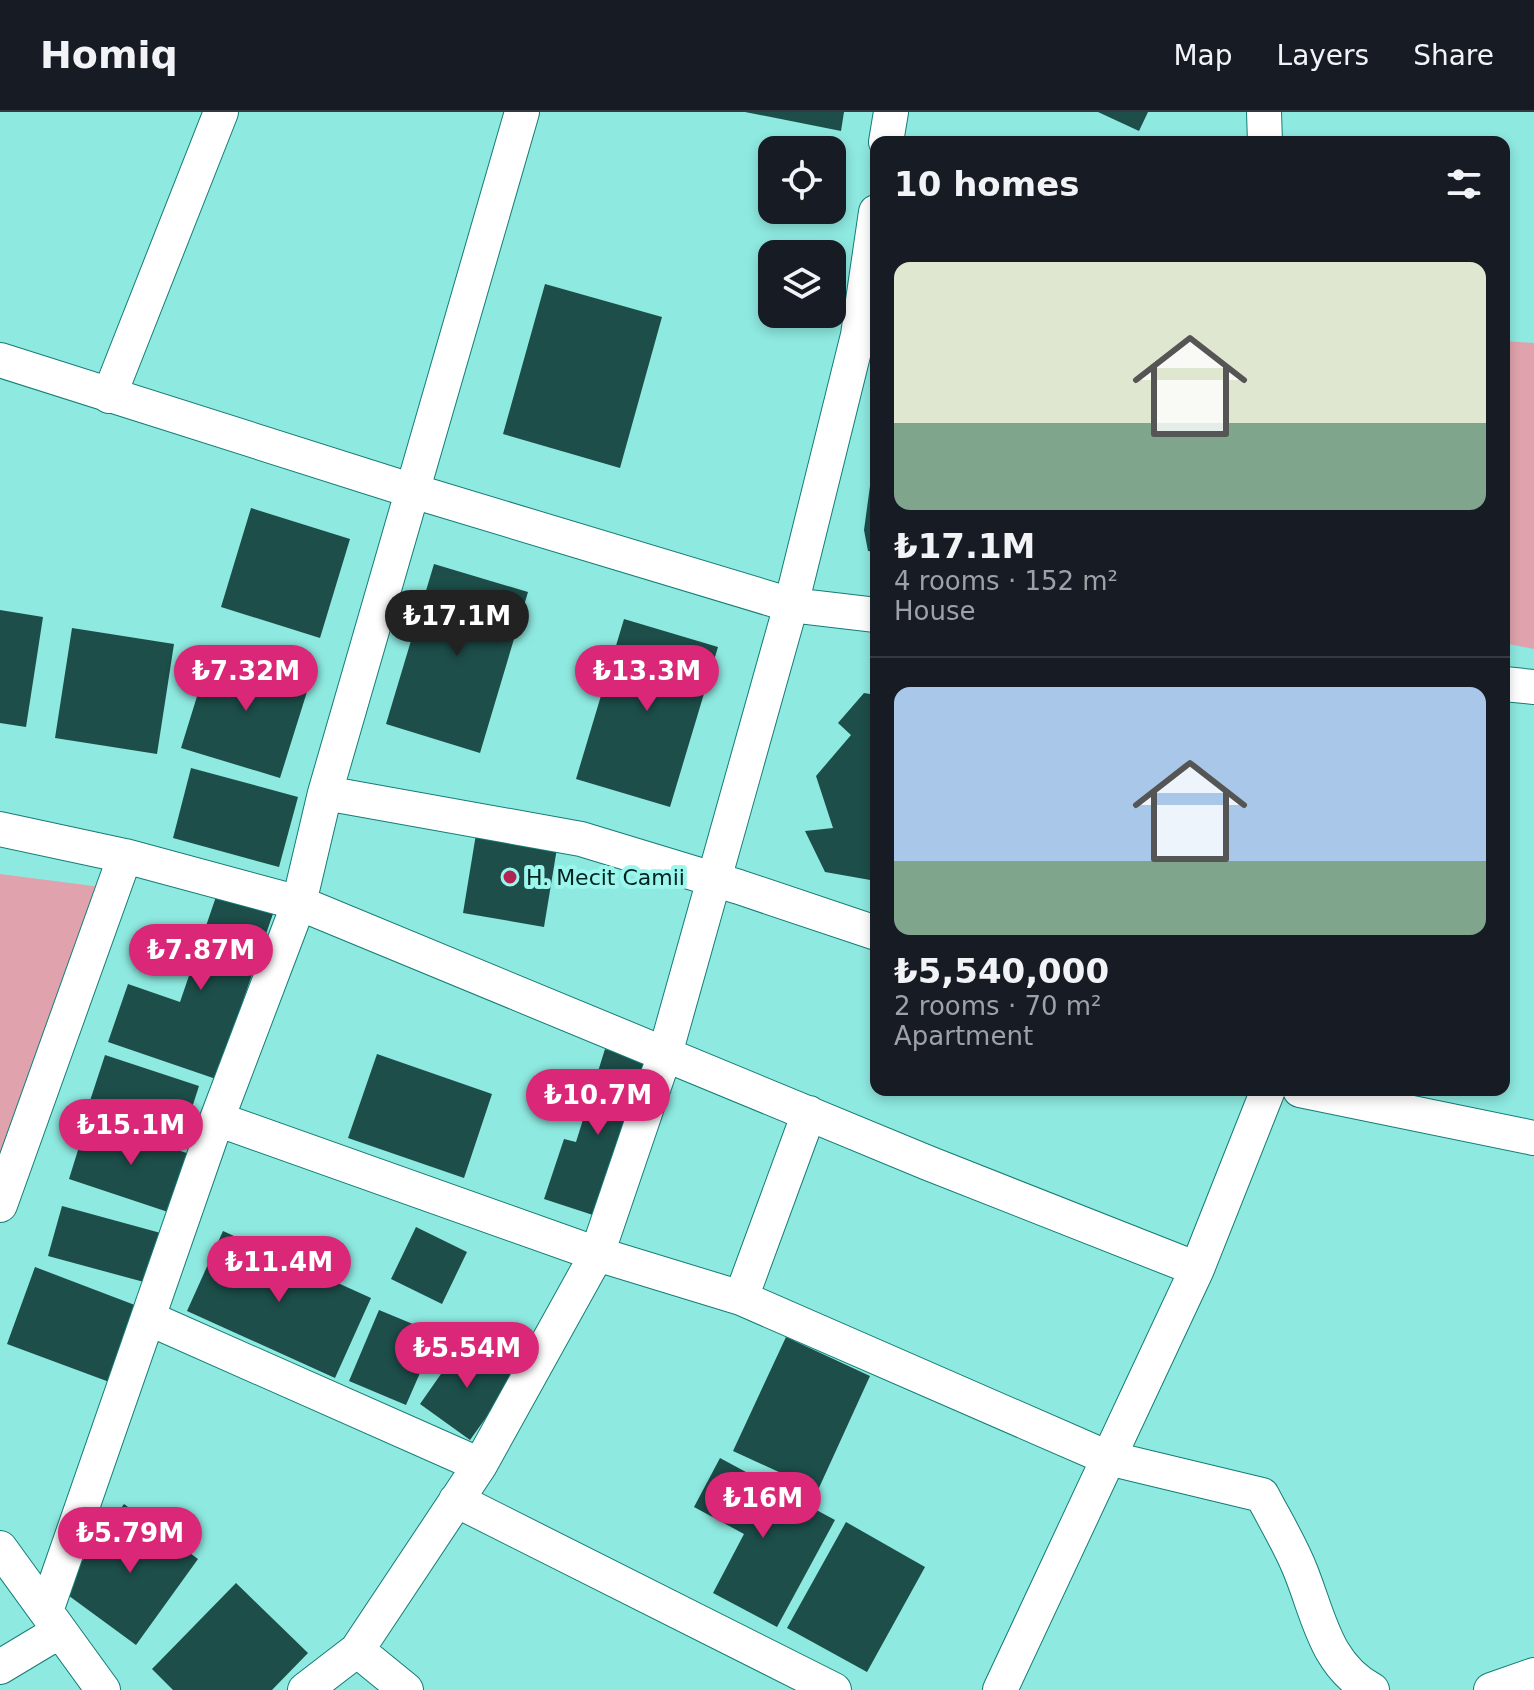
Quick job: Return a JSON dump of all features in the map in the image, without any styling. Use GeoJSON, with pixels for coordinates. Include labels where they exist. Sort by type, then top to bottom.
{"type":"FeatureCollection","features":[{"type":"Feature","properties":{"kind":"street"},"geometry":{"type":"LineString","coordinates":[[109,396],[221,112]]}},
{"type":"Feature","properties":{"kind":"street"},"geometry":{"type":"LineString","coordinates":[[0,1667],[53,1621],[148,1318],[217,1119],[299,903],[325,793],[522,112]]}},
{"type":"Feature","properties":{"kind":"street"},"geometry":{"type":"LineString","coordinates":[[887,136],[891,112]]}},
{"type":"Feature","properties":{"kind":"street"},"geometry":{"type":"LineString","coordinates":[[1264,112],[1265,136]]}},
{"type":"Feature","properties":{"kind":"street"},"geometry":{"type":"LineString","coordinates":[[305,1690],[357,1650],[480,1465],[597,1254],[665,1054],[867,336],[870,295]]}},
{"type":"Feature","properties":{"kind":"street"},"geometry":{"type":"LineString","coordinates":[[0,360],[413,491],[791,605],[870,614]]}},
{"type":"Feature","properties":{"kind":"street"},"geometry":{"type":"LineString","coordinates":[[1510,685],[1534,687]]}},
{"type":"Feature","properties":{"kind":"street"},"geometry":{"type":"LineString","coordinates":[[325,793],[581,839],[870,931]]}},
{"type":"Feature","properties":{"kind":"street"},"geometry":{"type":"LineString","coordinates":[[0,829],[125,856],[299,903],[1197,1269]]}},
{"type":"Feature","properties":{"kind":"street"},"geometry":{"type":"LineString","coordinates":[[0,1205],[125,856]]}},
{"type":"Feature","properties":{"kind":"street"},"geometry":{"type":"LineString","coordinates":[[1000,1690],[1197,1269],[1266,1096]]}},
{"type":"Feature","properties":{"kind":"street"},"geometry":{"type":"LineString","coordinates":[[1329,1096],[1534,1138]]}},
{"type":"Feature","properties":{"kind":"street"},"geometry":{"type":"LineString","coordinates":[[741,1298],[809,1113]]}},
{"type":"Feature","properties":{"kind":"street"},"geometry":{"type":"LineString","coordinates":[[217,1119],[597,1254],[741,1298],[1108,1458],[1262,1495],[1300,1569],[1326,1643],[1354,1680],[1372,1690]]}},
{"type":"Feature","properties":{"kind":"street"},"geometry":{"type":"LineString","coordinates":[[148,1318],[480,1465]]}},
{"type":"Feature","properties":{"kind":"street"},"geometry":{"type":"LineString","coordinates":[[456,1500],[834,1690]]}},
{"type":"Feature","properties":{"kind":"street"},"geometry":{"type":"LineString","coordinates":[[0,1548],[103,1690]]}},
{"type":"Feature","properties":{"kind":"street"},"geometry":{"type":"LineString","coordinates":[[357,1650],[406,1690]]}},
{"type":"Feature","properties":{"kind":"street"},"geometry":{"type":"LineString","coordinates":[[1491,1690],[1534,1675]]}},
{"type":"Feature","properties":{"kind":"shaded area"},"geometry":{"type":"Polygon","coordinates":[[[1510,341],[1534,343],[1534,649],[1510,644],[1510,341]]]}},
{"type":"Feature","properties":{"kind":"shaded area"},"geometry":{"type":"Polygon","coordinates":[[[0,874],[101,887],[0,1165],[0,874]]]}},
{"type":"Feature","properties":{"kind":"building"},"geometry":{"type":"Polygon","coordinates":[[[745,112],[844,112],[841,131],[745,112]]]}},
{"type":"Feature","properties":{"kind":"building"},"geometry":{"type":"Polygon","coordinates":[[[1098,112],[1148,112],[1139,131],[1098,112]]]}},
{"type":"Feature","properties":{"kind":"building"},"geometry":{"type":"Polygon","coordinates":[[[545,284],[662,317],[620,468],[503,434],[545,284]]]}},
{"type":"Feature","properties":{"kind":"building"},"geometry":{"type":"Polygon","coordinates":[[[870,486],[870,551],[864,530],[870,486]]]}},
{"type":"Feature","properties":{"kind":"building"},"geometry":{"type":"Polygon","coordinates":[[[251,508],[350,539],[320,638],[221,607],[251,508]]]}},
{"type":"Feature","properties":{"kind":"building"},"geometry":{"type":"Polygon","coordinates":[[[434,564],[528,592],[480,753],[386,724],[434,564]]]}},
{"type":"Feature","properties":{"kind":"building"},"geometry":{"type":"Polygon","coordinates":[[[0,610],[43,617],[26,727],[0,723],[0,610]]]}},
{"type":"Feature","properties":{"kind":"building"},"geometry":{"type":"Polygon","coordinates":[[[624,619],[718,647],[670,807],[576,779],[624,619]]]}},
{"type":"Feature","properties":{"kind":"building"},"geometry":{"type":"Polygon","coordinates":[[[72,628],[174,644],[157,754],[55,738],[72,628]]]}},
{"type":"Feature","properties":{"kind":"building"},"geometry":{"type":"Polygon","coordinates":[[[212,648],[311,679],[280,778],[181,748],[212,648]]]}},
{"type":"Feature","properties":{"kind":"building"},"geometry":{"type":"Polygon","coordinates":[[[864,693],[870,694],[870,880],[825,872],[805,831],[833,828],[816,776],[851,735],[838,723],[864,693]]]}},
{"type":"Feature","properties":{"kind":"building"},"geometry":{"type":"Polygon","coordinates":[[[191,768],[298,797],[279,867],[173,838],[191,768]]]}},
{"type":"Feature","properties":{"kind":"building","name":"H. Mecit Camii"},"geometry":{"type":"Polygon","coordinates":[[[477,828],[558,842],[544,927],[463,913],[477,828]]]}},
{"type":"Feature","properties":{"kind":"building"},"geometry":{"type":"Polygon","coordinates":[[[220,885],[276,905],[216,1079],[108,1042],[128,984],[180,1002],[220,885]]]}},
{"type":"Feature","properties":{"kind":"building"},"geometry":{"type":"Polygon","coordinates":[[[605,1049],[648,1063],[599,1217],[544,1199],[564,1139],[576,1142],[605,1049]]]}},
{"type":"Feature","properties":{"kind":"building"},"geometry":{"type":"Polygon","coordinates":[[[377,1054],[492,1094],[464,1178],[348,1138],[377,1054]]]}},
{"type":"Feature","properties":{"kind":"building"},"geometry":{"type":"Polygon","coordinates":[[[105,1055],[199,1086],[180,1145],[86,1113],[105,1055]]]}},
{"type":"Feature","properties":{"kind":"building"},"geometry":{"type":"Polygon","coordinates":[[[87,1121],[193,1155],[174,1214],[69,1179],[87,1121]]]}},
{"type":"Feature","properties":{"kind":"building"},"geometry":{"type":"Polygon","coordinates":[[[62,1206],[168,1235],[155,1285],[48,1256],[62,1206]]]}},
{"type":"Feature","properties":{"kind":"building"},"geometry":{"type":"Polygon","coordinates":[[[416,1227],[467,1252],[442,1304],[391,1279],[416,1227]]]}},
{"type":"Feature","properties":{"kind":"building"},"geometry":{"type":"Polygon","coordinates":[[[223,1231],[371,1298],[335,1378],[187,1311],[223,1231]]]}},
{"type":"Feature","properties":{"kind":"building"},"geometry":{"type":"Polygon","coordinates":[[[35,1267],[140,1307],[112,1383],[7,1344],[35,1267]]]}},
{"type":"Feature","properties":{"kind":"building"},"geometry":{"type":"Polygon","coordinates":[[[379,1310],[437,1334],[406,1405],[349,1381],[379,1310]]]}},
{"type":"Feature","properties":{"kind":"building"},"geometry":{"type":"Polygon","coordinates":[[[786,1337],[870,1376],[818,1490],[733,1451],[786,1337]]]}},
{"type":"Feature","properties":{"kind":"building"},"geometry":{"type":"Polygon","coordinates":[[[464,1341],[515,1377],[470,1440],[420,1404],[464,1341]]]}},
{"type":"Feature","properties":{"kind":"building"},"geometry":{"type":"Polygon","coordinates":[[[720,1458],[835,1520],[777,1627],[713,1593],[744,1534],[694,1507],[720,1458]]]}},
{"type":"Feature","properties":{"kind":"building"},"geometry":{"type":"Polygon","coordinates":[[[124,1504],[198,1559],[136,1645],[61,1590],[124,1504]]]}},
{"type":"Feature","properties":{"kind":"building"},"geometry":{"type":"Polygon","coordinates":[[[846,1522],[925,1567],[867,1672],[787,1628],[846,1522]]]}},
{"type":"Feature","properties":{"kind":"building"},"geometry":{"type":"Polygon","coordinates":[[[236,1583],[308,1653],[272,1690],[173,1690],[152,1669],[236,1583]]]}},
{"type":"Feature","properties":{"kind":"place","name":"H. Mecit Camii"},"geometry":{"type":"Point","coordinates":[510,877]}}]}
